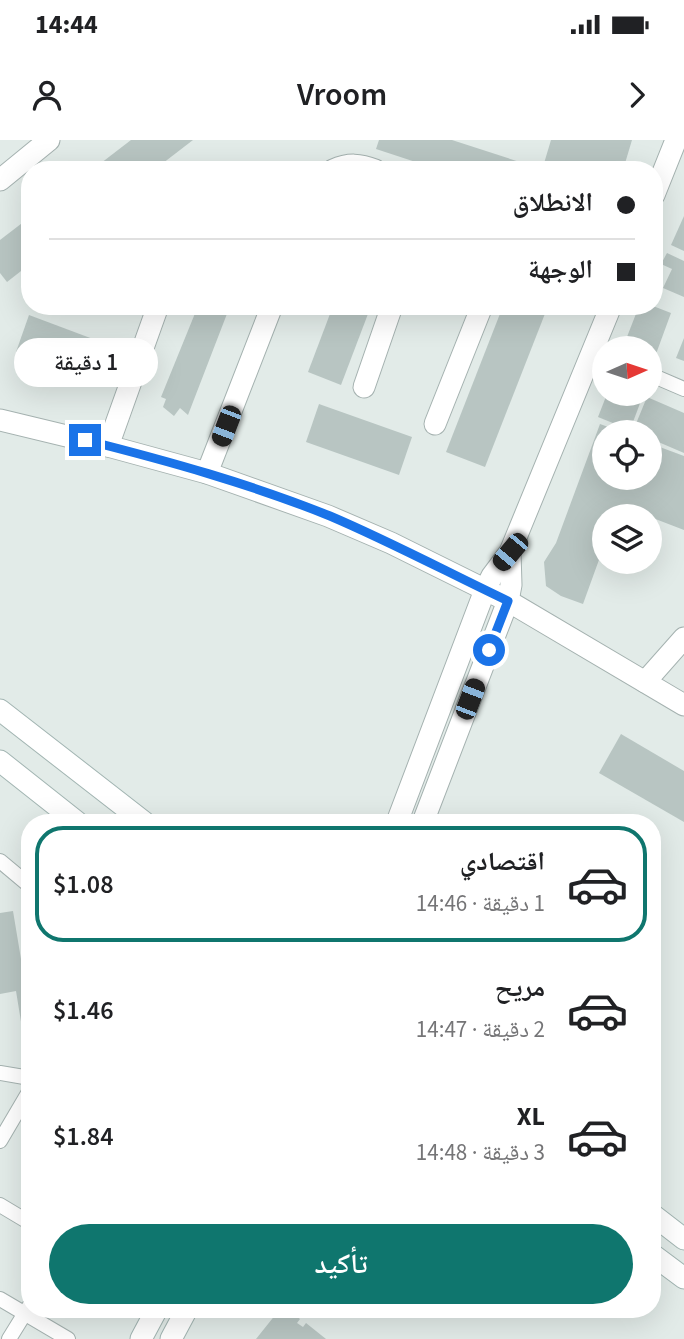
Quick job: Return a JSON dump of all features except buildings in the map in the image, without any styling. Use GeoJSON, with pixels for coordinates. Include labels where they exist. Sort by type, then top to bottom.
{"type":"FeatureCollection","features":[{"type":"Feature","properties":{"kind":"street"},"geometry":{"type":"LineString","coordinates":[[23,161],[49,140]]}},
{"type":"Feature","properties":{"kind":"street"},"geometry":{"type":"LineString","coordinates":[[663,172],[676,140]]}},
{"type":"Feature","properties":{"kind":"street"},"geometry":{"type":"LineString","coordinates":[[0,180],[21,163]]}},
{"type":"Feature","properties":{"kind":"street"},"geometry":{"type":"LineString","coordinates":[[108,446],[153,315]]}},
{"type":"Feature","properties":{"kind":"street"},"geometry":{"type":"LineString","coordinates":[[207,473],[268,315]]}},
{"type":"Feature","properties":{"kind":"street"},"geometry":{"type":"LineString","coordinates":[[364,387],[389,315]]}},
{"type":"Feature","properties":{"kind":"street"},"geometry":{"type":"LineString","coordinates":[[435,424],[474,315]]}},
{"type":"Feature","properties":{"kind":"street"},"geometry":{"type":"LineString","coordinates":[[603,336],[609,315]]}},
{"type":"Feature","properties":{"kind":"street"},"geometry":{"type":"LineString","coordinates":[[400,814],[485,590],[510,552],[592,369]]}},
{"type":"Feature","properties":{"kind":"street"},"geometry":{"type":"LineString","coordinates":[[0,420],[207,473],[328,516],[391,543],[508,601],[684,705]]}},
{"type":"Feature","properties":{"kind":"street"},"geometry":{"type":"LineString","coordinates":[[426,814],[508,601],[512,569],[510,552]]}},
{"type":"Feature","properties":{"kind":"street"},"geometry":{"type":"LineString","coordinates":[[645,682],[684,638]]}},
{"type":"Feature","properties":{"kind":"street"},"geometry":{"type":"LineString","coordinates":[[0,710],[134,814]]}},
{"type":"Feature","properties":{"kind":"street"},"geometry":{"type":"LineString","coordinates":[[0,761],[67,814]]}},
{"type":"Feature","properties":{"kind":"street"},"geometry":{"type":"LineString","coordinates":[[661,1220],[684,1238]]}},
{"type":"Feature","properties":{"kind":"street"},"geometry":{"type":"LineString","coordinates":[[661,1261],[684,1278]]}},
{"type":"Feature","properties":{"kind":"street"},"geometry":{"type":"LineString","coordinates":[[141,1339],[153,1318]]}},
{"type":"Feature","properties":{"kind":"street"},"geometry":{"type":"LineString","coordinates":[[171,1339],[182,1318]]}},
{"type":"Feature","properties":{"kind":"lane"},"geometry":{"type":"LineString","coordinates":[[662,380],[684,389]]}},
{"type":"Feature","properties":{"kind":"lane"},"geometry":{"type":"LineString","coordinates":[[0,861],[21,878]]}},
{"type":"Feature","properties":{"kind":"lane"},"geometry":{"type":"LineString","coordinates":[[0,1073],[21,1076]]}},
{"type":"Feature","properties":{"kind":"lane"},"geometry":{"type":"LineString","coordinates":[[0,1141],[21,1105]]}},
{"type":"Feature","properties":{"kind":"lane"},"geometry":{"type":"LineString","coordinates":[[0,1205],[21,1218]]}},
{"type":"Feature","properties":{"kind":"lane"},"geometry":{"type":"LineString","coordinates":[[0,1299],[21,1307]]}},
{"type":"Feature","properties":{"kind":"lane"},"geometry":{"type":"LineString","coordinates":[[9,1339],[22,1318]]}},
{"type":"Feature","properties":{"kind":"lane"},"geometry":{"type":"LineString","coordinates":[[39,1318],[68,1339]]}},
{"type":"Feature","properties":{"kind":"route"},"geometry":{"type":"LineString","coordinates":[[85,440],[207,473],[328,516],[391,543],[508,601],[489,650]]}}]}
